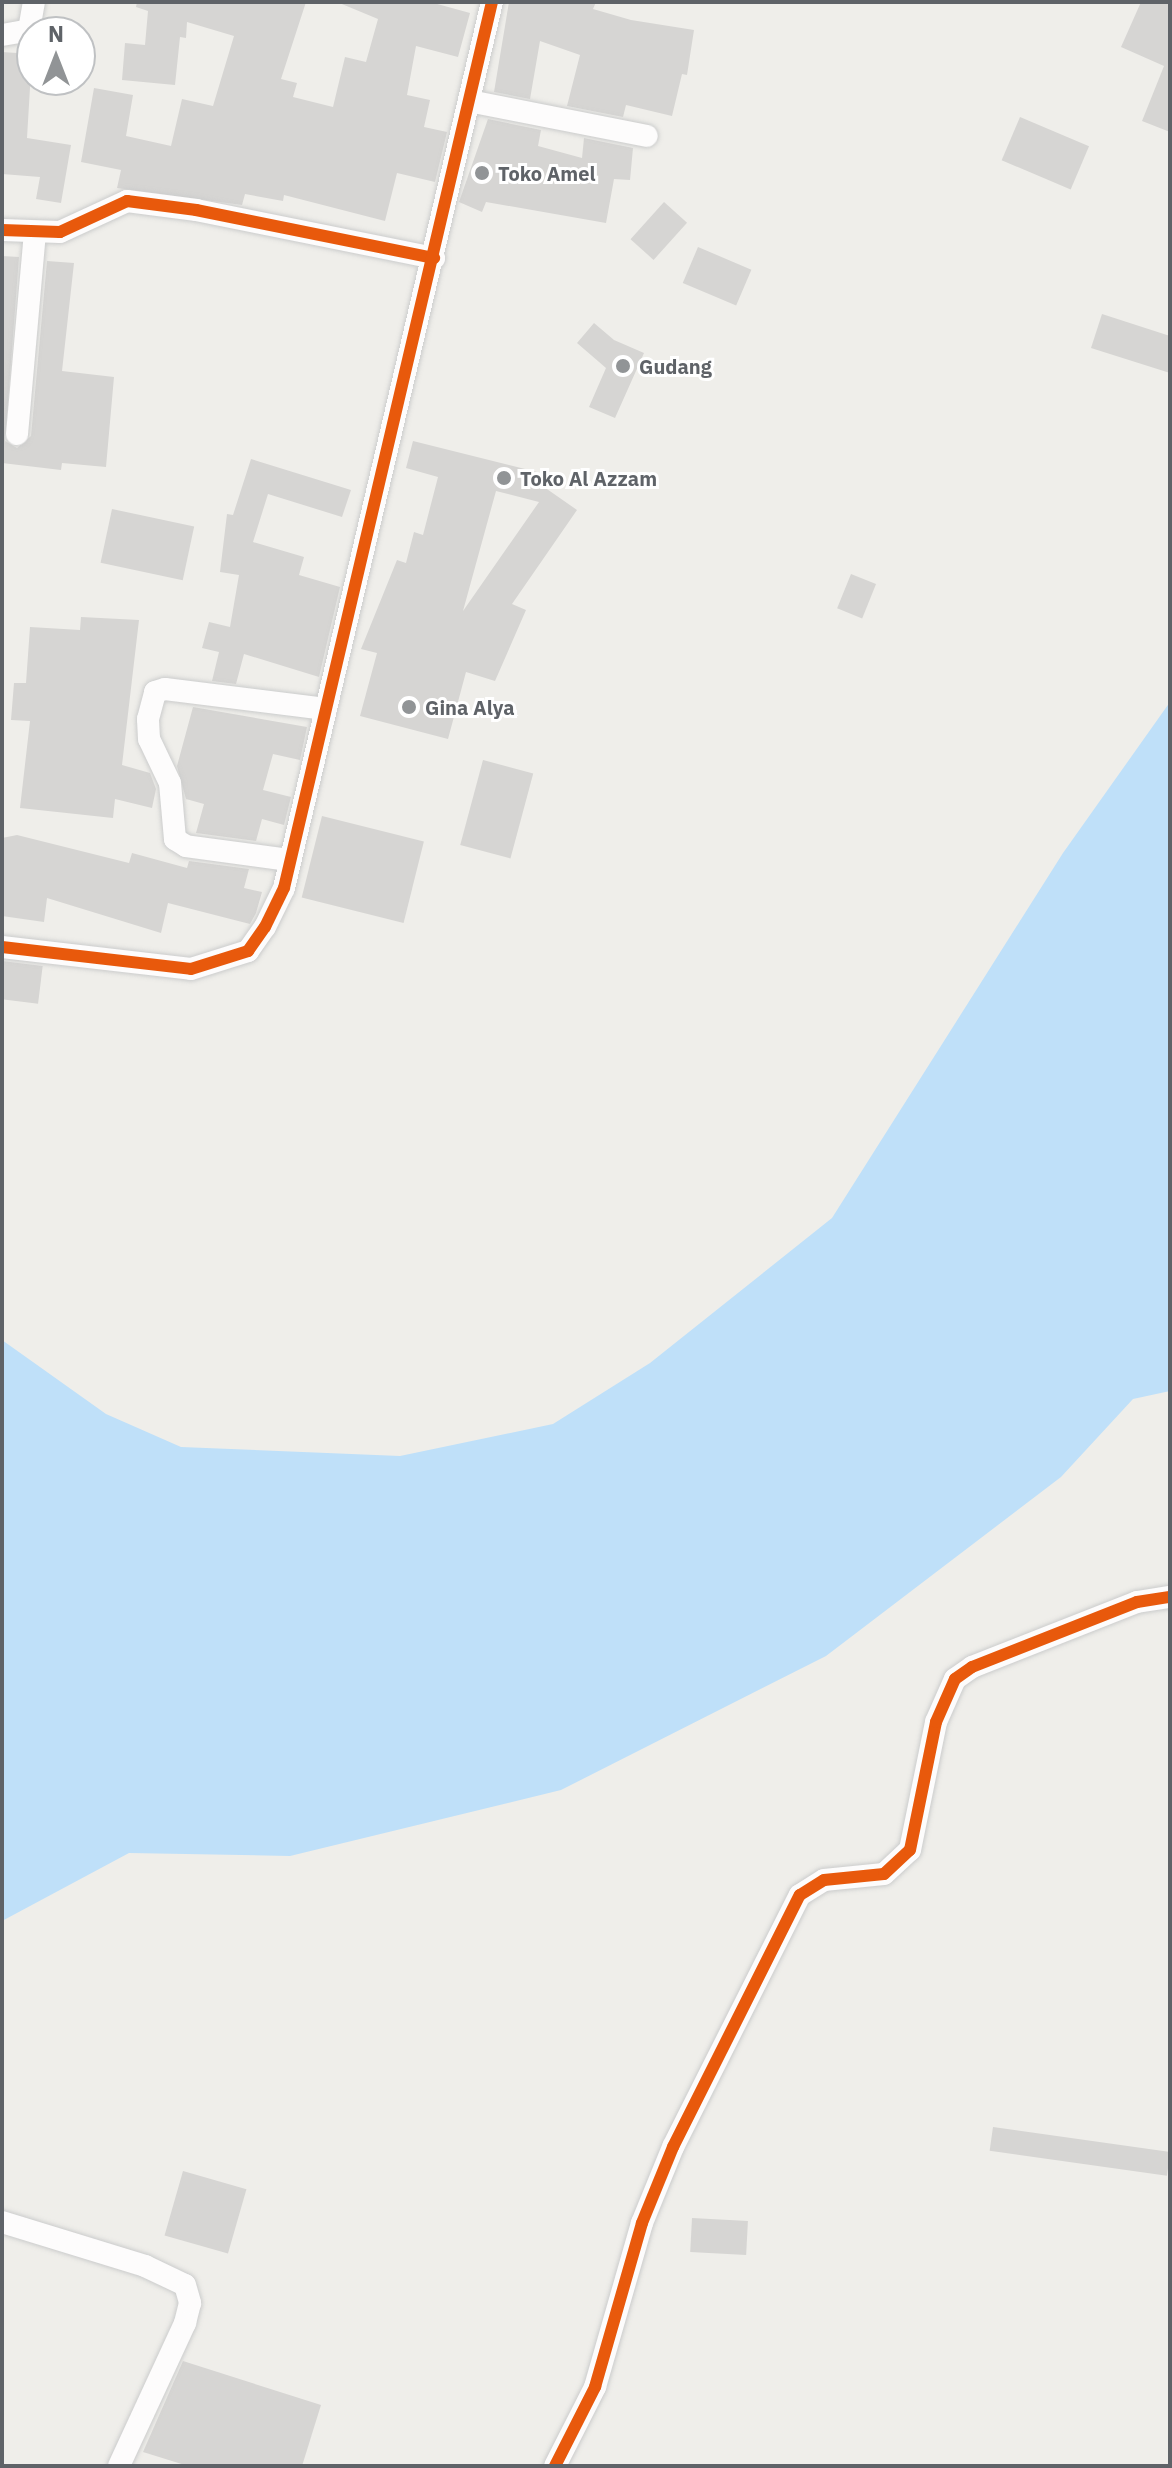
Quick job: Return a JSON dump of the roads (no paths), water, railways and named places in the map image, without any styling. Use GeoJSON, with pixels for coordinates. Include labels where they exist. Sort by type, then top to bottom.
{"type":"FeatureCollection","features":[{"type":"Feature","properties":{"kind":"street"},"geometry":{"type":"LineString","coordinates":[[2,35],[29,30],[34,2]]}},
{"type":"Feature","properties":{"kind":"street"},"geometry":{"type":"LineString","coordinates":[[2,947],[174,970],[228,960],[248,951],[265,927],[284,888],[492,2]]}},
{"type":"Feature","properties":{"kind":"street"},"geometry":{"type":"LineString","coordinates":[[469,101],[647,136]]}},
{"type":"Feature","properties":{"kind":"street"},"geometry":{"type":"LineString","coordinates":[[2,230],[35,234],[77,228],[106,207],[127,201],[196,210],[434,258]]}},
{"type":"Feature","properties":{"kind":"street"},"geometry":{"type":"LineString","coordinates":[[17,434],[35,234]]}},
{"type":"Feature","properties":{"kind":"street"},"geometry":{"type":"LineString","coordinates":[[289,860],[186,846],[175,839],[170,783],[149,739],[148,719],[155,692],[165,689],[326,709]]}},
{"type":"Feature","properties":{"kind":"street"},"geometry":{"type":"LineString","coordinates":[[555,2466],[595,2387],[642,2223],[673,2147],[800,1895],[824,1880],[884,1874],[910,1850],[936,1722],[955,1679],[972,1667],[1137,1602],[1170,1597]]}},
{"type":"Feature","properties":{"kind":"street"},"geometry":{"type":"LineString","coordinates":[[2,2222],[145,2266],[185,2285],[190,2303],[185,2323],[119,2466]]}},
{"type":"Feature","properties":{"kind":"water"},"geometry":{"type":"Polygon","coordinates":[[[1170,702],[1170,1391],[1133,1399],[1061,1477],[826,1656],[561,1790],[290,1856],[129,1853],[2,1921],[2,1340],[106,1414],[181,1447],[400,1456],[553,1424],[650,1363],[832,1218],[1063,853],[1170,702]]]}},
{"type":"Feature","properties":{"kind":"place","name":"Toko Amel"},"geometry":{"type":"Point","coordinates":[482,173]}},
{"type":"Feature","properties":{"kind":"place","name":"Gudang"},"geometry":{"type":"Point","coordinates":[623,366]}},
{"type":"Feature","properties":{"kind":"place","name":"Toko Al Azzam"},"geometry":{"type":"Point","coordinates":[504,478]}},
{"type":"Feature","properties":{"kind":"place","name":"Gina Alya"},"geometry":{"type":"Point","coordinates":[409,707]}}]}
